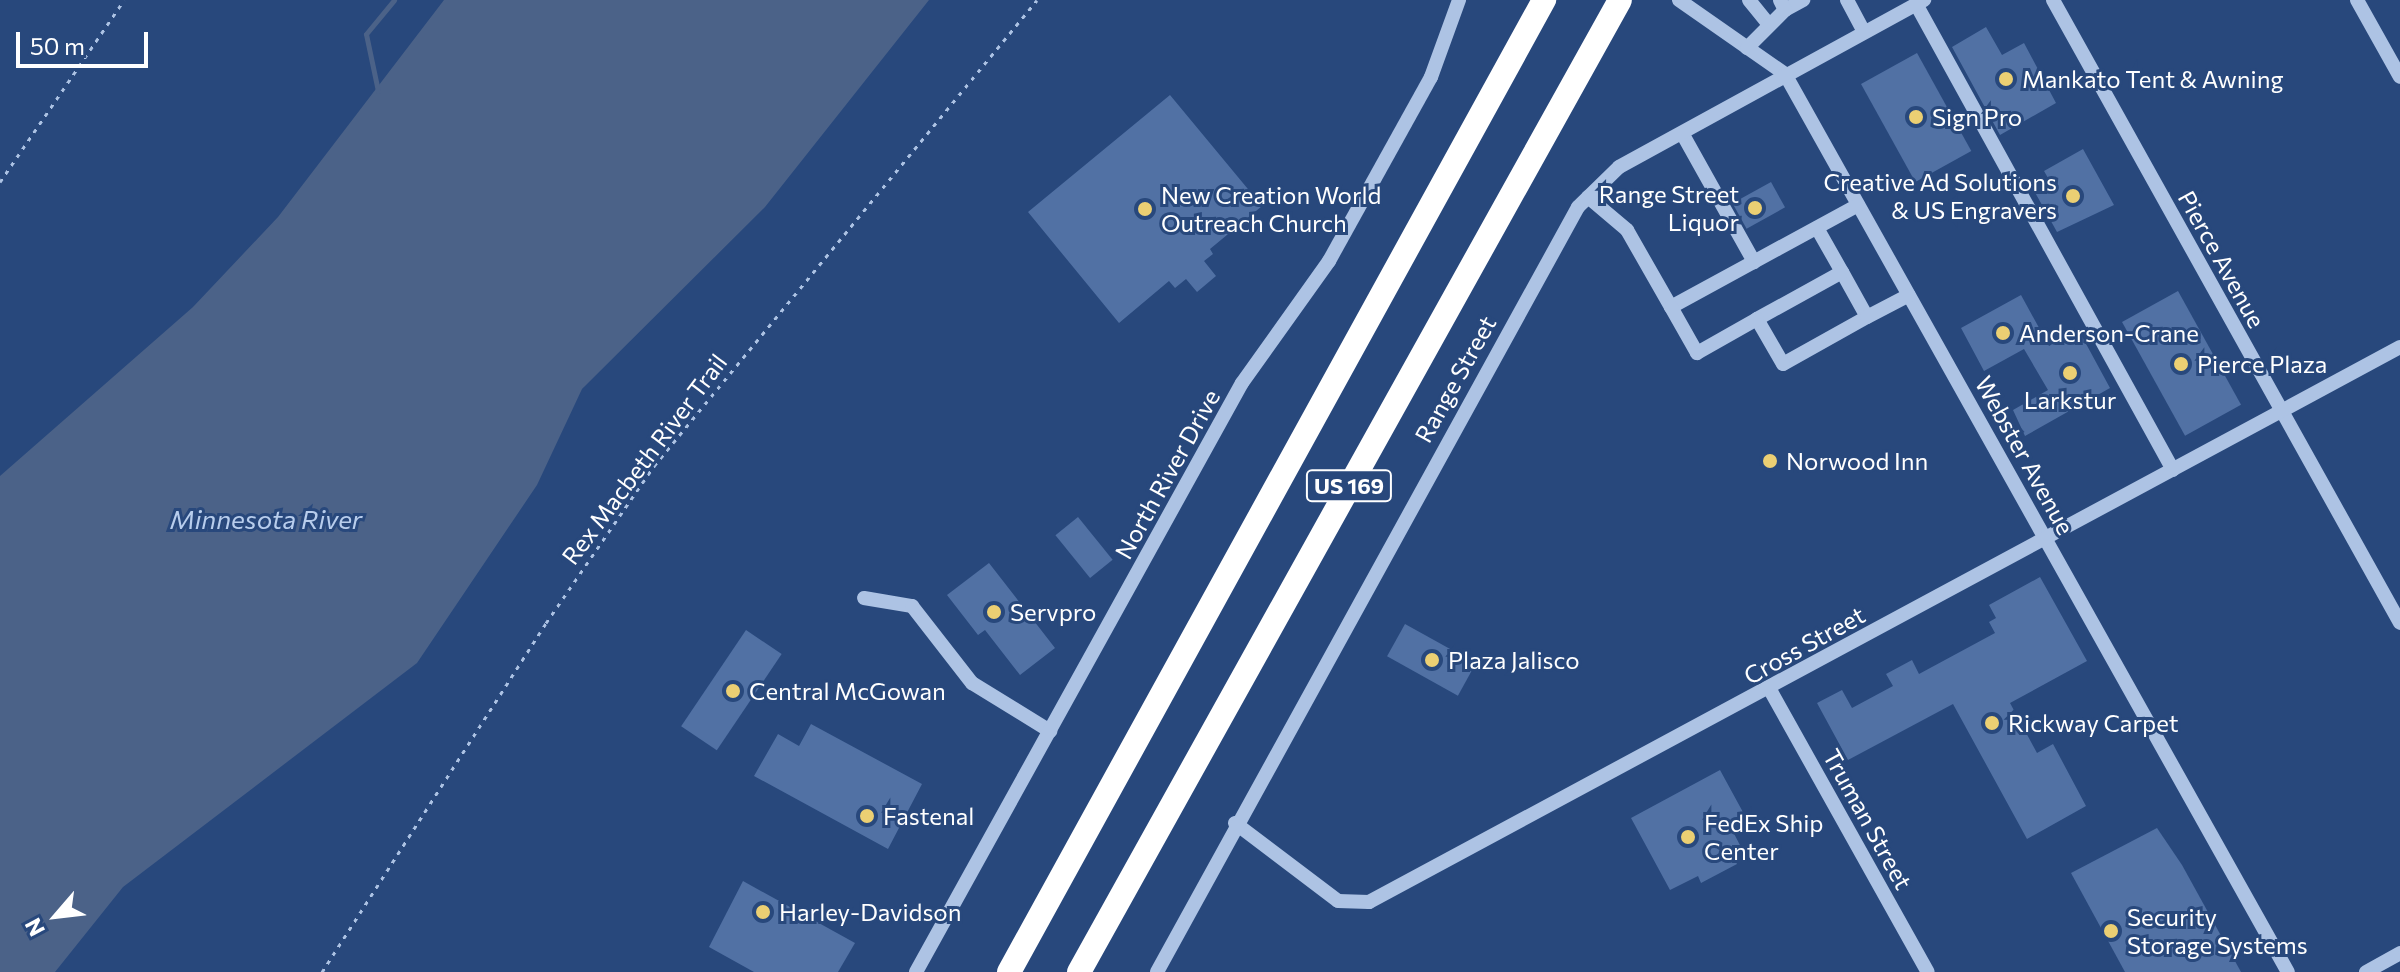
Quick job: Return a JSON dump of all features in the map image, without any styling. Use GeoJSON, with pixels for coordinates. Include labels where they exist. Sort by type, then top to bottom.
{"type":"FeatureCollection","features":[{"type":"Feature","properties":{"kind":"highway","name":"US 169"},"geometry":{"type":"LineString","coordinates":[[1009,972],[1544,0]]}},
{"type":"Feature","properties":{"kind":"highway","name":"US 169"},"geometry":{"type":"LineString","coordinates":[[1079,972],[1620,0]]}},
{"type":"Feature","properties":{"kind":"street","name":"North River Drive"},"geometry":{"type":"LineString","coordinates":[[916,972],[1242,383],[1329,261],[1431,77],[1459,0]]}},
{"type":"Feature","properties":{"kind":"street","name":"Webster Avenue"},"geometry":{"type":"LineString","coordinates":[[1679,0],[1785,74],[2288,972]]}},
{"type":"Feature","properties":{"kind":"street"},"geometry":{"type":"LineString","coordinates":[[1749,0],[1769,25]]}},
{"type":"Feature","properties":{"kind":"street"},"geometry":{"type":"LineString","coordinates":[[1747,48],[1783,5],[1803,0]]}},
{"type":"Feature","properties":{"kind":"street"},"geometry":{"type":"LineString","coordinates":[[1847,0],[1864,32]]}},
{"type":"Feature","properties":{"kind":"street","name":"Pierce Avenue"},"geometry":{"type":"LineString","coordinates":[[2053,0],[2400,623]]}},
{"type":"Feature","properties":{"kind":"street"},"geometry":{"type":"LineString","coordinates":[[2357,0],[2400,77]]}},
{"type":"Feature","properties":{"kind":"street"},"geometry":{"type":"LineString","coordinates":[[1920,2],[2173,470]]}},
{"type":"Feature","properties":{"kind":"street","name":"Range Street"},"geometry":{"type":"LineString","coordinates":[[1157,972],[1235,823],[1558,239],[1588,197],[1619,167],[1920,2]]}},
{"type":"Feature","properties":{"kind":"street"},"geometry":{"type":"LineString","coordinates":[[1682,133],[1754,262]]}},
{"type":"Feature","properties":{"kind":"street"},"geometry":{"type":"LineString","coordinates":[[1588,197],[1627,230],[1697,353],[1842,272]]}},
{"type":"Feature","properties":{"kind":"street"},"geometry":{"type":"LineString","coordinates":[[1671,307],[1858,205]]}},
{"type":"Feature","properties":{"kind":"street"},"geometry":{"type":"LineString","coordinates":[[1817,228],[1867,317]]}},
{"type":"Feature","properties":{"kind":"street"},"geometry":{"type":"LineString","coordinates":[[1757,319],[1783,364],[1909,295]]}},
{"type":"Feature","properties":{"kind":"street","name":"Cross Street"},"geometry":{"type":"LineString","coordinates":[[1235,823],[1338,901],[1369,902],[2400,347]]}},
{"type":"Feature","properties":{"kind":"street"},"geometry":{"type":"LineString","coordinates":[[864,598],[912,606],[972,683],[1050,731]]}},
{"type":"Feature","properties":{"kind":"street","name":"Truman Street"},"geometry":{"type":"LineString","coordinates":[[1769,688],[1928,972]]}},
{"type":"Feature","properties":{"kind":"street"},"geometry":{"type":"LineString","coordinates":[[2366,972],[2400,953]]}},
{"type":"Feature","properties":{"kind":"path"},"geometry":{"type":"LineString","coordinates":[[0,182],[124,0]]}},
{"type":"Feature","properties":{"kind":"path","name":"Rex Macbeth River Trail"},"geometry":{"type":"LineString","coordinates":[[322,972],[546,623],[645,479],[1037,0]]}},
{"type":"Feature","properties":{"kind":"water","name":"Minnesota River"},"geometry":{"type":"Polygon","coordinates":[[[444,0],[929,0],[765,207],[582,389],[537,485],[417,663],[123,887],[55,972],[0,972],[0,476],[193,307],[278,217],[444,0]]]}},
{"type":"Feature","properties":{"kind":"building","name":"Mankato Tent & Awning"},"geometry":{"type":"Polygon","coordinates":[[[1986,27],[2002,55],[2024,43],[2056,103],[2000,135],[1952,47],[1986,27]]]}},
{"type":"Feature","properties":{"kind":"building","name":"Sign Pro"},"geometry":{"type":"Polygon","coordinates":[[[1917,53],[1971,151],[1915,182],[1861,84],[1917,53]]]}},
{"type":"Feature","properties":{"kind":"building","name":"New Creation World Outreach Church"},"geometry":{"type":"Polygon","coordinates":[[[1170,95],[1262,206],[1210,249],[1213,254],[1204,261],[1216,276],[1197,292],[1186,279],[1175,288],[1169,281],[1119,323],[1028,212],[1170,95]]]}},
{"type":"Feature","properties":{"kind":"building","name":"Creative Ad Solutions & US Engravers"},"geometry":{"type":"Polygon","coordinates":[[[2083,149],[2114,205],[2057,232],[2032,187],[2048,178],[2044,171],[2083,149]]]}},
{"type":"Feature","properties":{"kind":"building","name":"Range Street Liquor"},"geometry":{"type":"Polygon","coordinates":[[[1771,182],[1785,207],[1747,229],[1733,203],[1771,182]]]}},
{"type":"Feature","properties":{"kind":"building","name":"Pierce Plaza"},"geometry":{"type":"Polygon","coordinates":[[[2178,291],[2241,405],[2185,436],[2122,322],[2178,291]]]}},
{"type":"Feature","properties":{"kind":"building"},"geometry":{"type":"Polygon","coordinates":[[[2021,295],[2049,346],[2078,329],[2110,388],[2025,436],[2013,410],[2048,390],[2024,349],[1984,371],[1961,328],[2021,295]]]}},
{"type":"Feature","properties":{"kind":"building"},"geometry":{"type":"Polygon","coordinates":[[[1078,517],[1113,560],[1090,578],[1055,535],[1078,517]]]}},
{"type":"Feature","properties":{"kind":"building","name":"Servpro"},"geometry":{"type":"Polygon","coordinates":[[[989,563],[1055,648],[1020,675],[985,630],[978,635],[947,595],[989,563]]]}},
{"type":"Feature","properties":{"kind":"building","name":"Rickway Carpet"},"geometry":{"type":"Polygon","coordinates":[[[2040,577],[2087,661],[2010,703],[2037,753],[2053,744],[2086,806],[2027,839],[1953,704],[1848,760],[1817,703],[1842,690],[1852,708],[1893,686],[1886,674],[1912,660],[1919,674],[1995,633],[1989,622],[1996,618],[1989,605],[2040,577]]]}},
{"type":"Feature","properties":{"kind":"building","name":"Plaza Jalisco"},"geometry":{"type":"Polygon","coordinates":[[[1405,624],[1476,663],[1458,696],[1387,656],[1405,624]]]}},
{"type":"Feature","properties":{"kind":"building","name":"Central McGowan"},"geometry":{"type":"Polygon","coordinates":[[[746,630],[782,654],[717,750],[681,726],[746,630]]]}},
{"type":"Feature","properties":{"kind":"building","name":"Fastenal"},"geometry":{"type":"Polygon","coordinates":[[[811,724],[922,784],[888,849],[754,776],[778,734],[799,746],[811,724]]]}},
{"type":"Feature","properties":{"kind":"building","name":"FedEx Ship Center"},"geometry":{"type":"Polygon","coordinates":[[[1720,770],[1744,814],[1728,822],[1743,851],[1733,857],[1737,864],[1701,883],[1698,876],[1670,890],[1631,818],[1720,770]]]}},
{"type":"Feature","properties":{"kind":"building"},"geometry":{"type":"Polygon","coordinates":[[[2157,828],[2182,865],[2241,972],[2125,972],[2071,873],[2157,828]]]}},
{"type":"Feature","properties":{"kind":"building","name":"Harley-Davidson"},"geometry":{"type":"Polygon","coordinates":[[[743,881],[855,943],[838,972],[754,972],[709,947],[743,881]]]}},
{"type":"Feature","properties":{"kind":"waterway"},"geometry":{"type":"LineString","coordinates":[[378,91],[366,34],[394,0]]}},
{"type":"Feature","properties":{"kind":"place","name":"Mankato Tent & Awning"},"geometry":{"type":"Point","coordinates":[2006,79]}},
{"type":"Feature","properties":{"kind":"place","name":"Sign Pro"},"geometry":{"type":"Point","coordinates":[1916,117]}},
{"type":"Feature","properties":{"kind":"place","name":"Creative Ad Solutions & US Engravers"},"geometry":{"type":"Point","coordinates":[2073,196]}},
{"type":"Feature","properties":{"kind":"place","name":"Range Street Liquor"},"geometry":{"type":"Point","coordinates":[1755,208]}},
{"type":"Feature","properties":{"kind":"place","name":"New Creation World Outreach Church"},"geometry":{"type":"Point","coordinates":[1145,209]}},
{"type":"Feature","properties":{"kind":"place","name":"Anderson-Crane"},"geometry":{"type":"Point","coordinates":[2003,333]}},
{"type":"Feature","properties":{"kind":"place","name":"Pierce Plaza"},"geometry":{"type":"Point","coordinates":[2181,364]}},
{"type":"Feature","properties":{"kind":"place","name":"Larkstur"},"geometry":{"type":"Point","coordinates":[2070,373]}},
{"type":"Feature","properties":{"kind":"place","name":"Norwood Inn"},"geometry":{"type":"Point","coordinates":[1770,461]}},
{"type":"Feature","properties":{"kind":"place","name":"Servpro"},"geometry":{"type":"Point","coordinates":[994,612]}},
{"type":"Feature","properties":{"kind":"place","name":"Plaza Jalisco"},"geometry":{"type":"Point","coordinates":[1432,660]}},
{"type":"Feature","properties":{"kind":"place","name":"Central McGowan"},"geometry":{"type":"Point","coordinates":[733,691]}},
{"type":"Feature","properties":{"kind":"place","name":"Rickway Carpet"},"geometry":{"type":"Point","coordinates":[1992,723]}},
{"type":"Feature","properties":{"kind":"place","name":"Fastenal"},"geometry":{"type":"Point","coordinates":[867,816]}},
{"type":"Feature","properties":{"kind":"place","name":"FedEx Ship Center"},"geometry":{"type":"Point","coordinates":[1688,837]}},
{"type":"Feature","properties":{"kind":"place","name":"Harley-Davidson"},"geometry":{"type":"Point","coordinates":[763,912]}},
{"type":"Feature","properties":{"kind":"place","name":"Security Storage Systems"},"geometry":{"type":"Point","coordinates":[2111,931]}}]}
